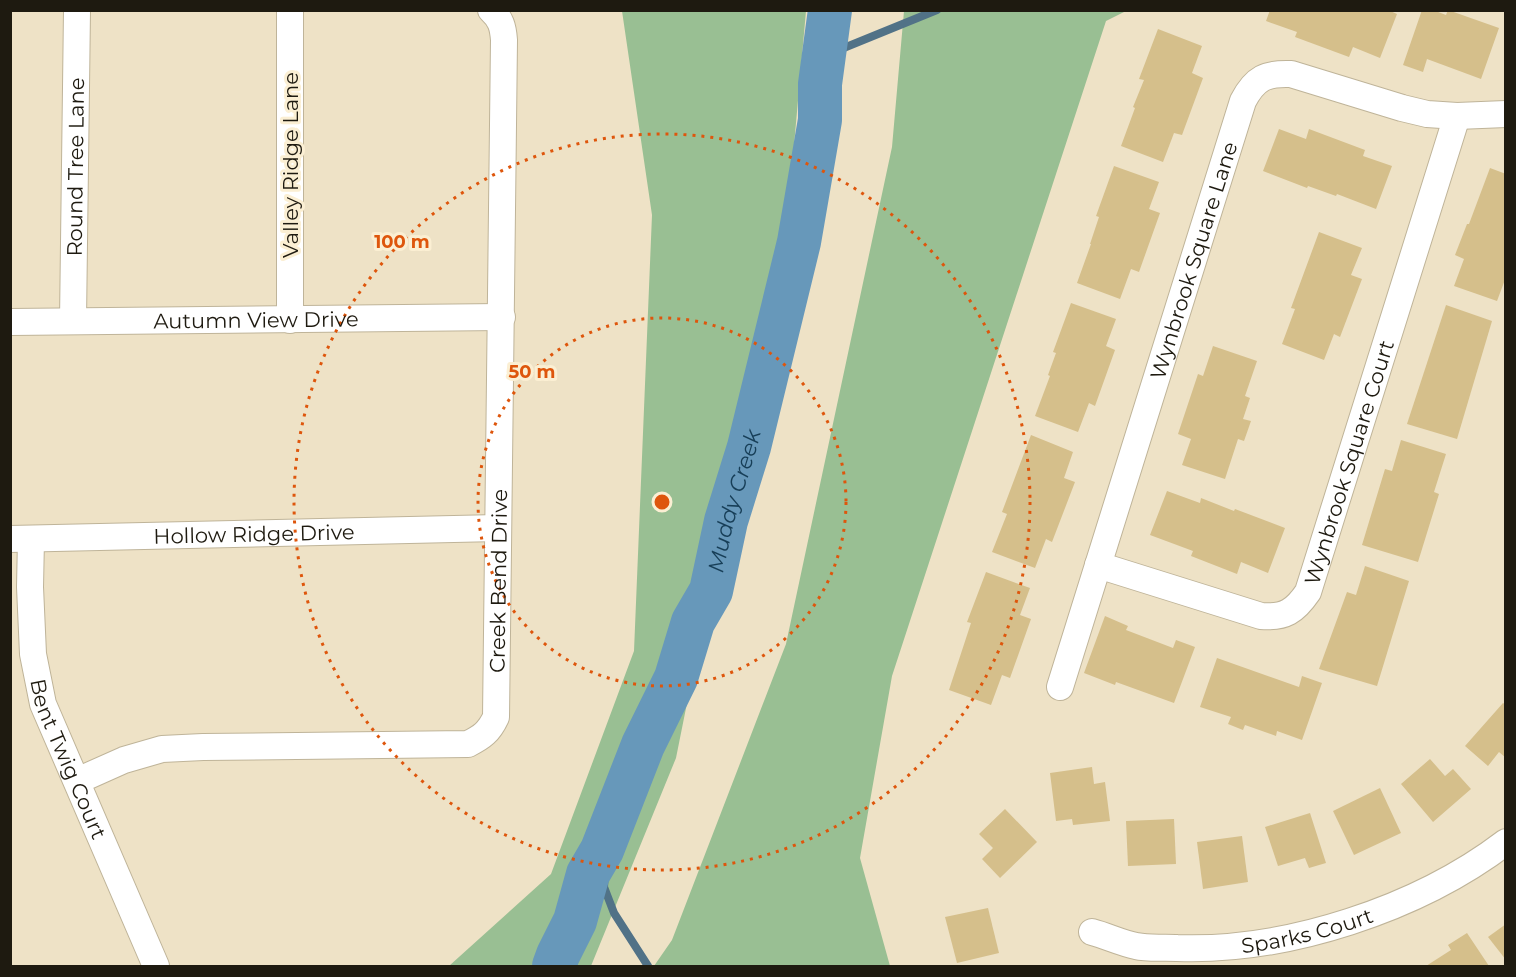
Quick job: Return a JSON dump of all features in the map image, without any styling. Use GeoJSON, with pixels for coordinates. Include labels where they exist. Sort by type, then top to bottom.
{"type":"FeatureCollection","features":[{"type":"Feature","properties":{"kind":"street","name":"Round Tree Lane"},"geometry":{"type":"LineString","coordinates":[[73,321],[77,10]]}},
{"type":"Feature","properties":{"kind":"street","name":"Valley Ridge Lane"},"geometry":{"type":"LineString","coordinates":[[290,10],[290,320]]}},
{"type":"Feature","properties":{"kind":"street","name":"Creek Bend Drive"},"geometry":{"type":"LineString","coordinates":[[77,781],[124,760],[162,749],[468,744],[491,728],[496,717],[504,40],[503,26],[498,16],[491,10]]}},
{"type":"Feature","properties":{"kind":"street","name":"Wynbrook Square Lane"},"geometry":{"type":"LineString","coordinates":[[1060,687],[1239,112],[1250,89],[1261,79],[1276,74],[1292,74],[1427,114],[1457,116],[1506,114]]}},
{"type":"Feature","properties":{"kind":"street","name":"Wynbrook Square Court"},"geometry":{"type":"LineString","coordinates":[[1098,565],[1261,616],[1271,617],[1287,613],[1299,604],[1308,592],[1457,116]]}},
{"type":"Feature","properties":{"kind":"street","name":"Autumn View Drive"},"geometry":{"type":"LineString","coordinates":[[10,322],[502,317]]}},
{"type":"Feature","properties":{"kind":"street","name":"Hollow Ridge Drive"},"geometry":{"type":"LineString","coordinates":[[21,539],[498,528]]}},
{"type":"Feature","properties":{"kind":"street","name":"Bent Twig Court"},"geometry":{"type":"LineString","coordinates":[[21,539],[30,587],[33,654],[43,704],[156,966]]}},
{"type":"Feature","properties":{"kind":"street","name":"Sparks Court"},"geometry":{"type":"LineString","coordinates":[[1092,932],[1137,946],[1200,949],[1248,945],[1296,936],[1344,924],[1399,903],[1443,882],[1506,842]]}},
{"type":"Feature","properties":{"kind":"green space"},"geometry":{"type":"Polygon","coordinates":[[[622,11],[806,11],[790,190],[676,758],[591,966],[449,966],[551,874],[634,651],[652,215],[622,11]]]}},
{"type":"Feature","properties":{"kind":"green space"},"geometry":{"type":"Polygon","coordinates":[[[904,11],[1126,11],[1106,21],[892,676],[860,858],[890,966],[654,966],[672,940],[786,644],[892,147],[904,11]]]}},
{"type":"Feature","properties":{"kind":"building"},"geometry":{"type":"Polygon","coordinates":[[[1270,10],[1388,10],[1397,14],[1380,58],[1353,47],[1349,57],[1295,37],[1297,32],[1266,21],[1270,10]]]}},
{"type":"Feature","properties":{"kind":"building"},"geometry":{"type":"Polygon","coordinates":[[[1422,10],[1433,10],[1446,15],[1448,10],[1499,28],[1481,79],[1427,59],[1423,72],[1403,65],[1422,10]]]}},
{"type":"Feature","properties":{"kind":"building"},"geometry":{"type":"Polygon","coordinates":[[[1158,29],[1202,46],[1192,73],[1203,78],[1182,135],[1174,133],[1163,162],[1121,146],[1144,80],[1139,79],[1158,29]]]}},
{"type":"Feature","properties":{"kind":"building"},"geometry":{"type":"Polygon","coordinates":[[[1279,129],[1306,139],[1309,129],[1365,150],[1363,156],[1392,166],[1376,209],[1337,194],[1336,196],[1308,186],[1307,188],[1263,171],[1279,129]]]}},
{"type":"Feature","properties":{"kind":"building"},"geometry":{"type":"Polygon","coordinates":[[[1114,166],[1159,182],[1149,209],[1160,213],[1139,272],[1131,269],[1120,299],[1077,283],[1099,217],[1096,216],[1114,166]]]}},
{"type":"Feature","properties":{"kind":"building"},"geometry":{"type":"Polygon","coordinates":[[[1490,168],[1506,174],[1506,277],[1497,301],[1454,286],[1464,259],[1455,255],[1490,168]]]}},
{"type":"Feature","properties":{"kind":"building"},"geometry":{"type":"Polygon","coordinates":[[[1319,232],[1362,248],[1351,275],[1362,279],[1340,337],[1334,334],[1324,360],[1282,344],[1295,309],[1291,308],[1319,232]]]}},
{"type":"Feature","properties":{"kind":"building"},"geometry":{"type":"Polygon","coordinates":[[[1071,303],[1116,319],[1106,346],[1115,350],[1095,406],[1089,403],[1078,432],[1035,416],[1050,376],[1048,375],[1056,353],[1053,352],[1071,303]]]}},
{"type":"Feature","properties":{"kind":"building"},"geometry":{"type":"Polygon","coordinates":[[[1446,305],[1492,321],[1457,439],[1407,424],[1446,305]]]}},
{"type":"Feature","properties":{"kind":"building"},"geometry":{"type":"Polygon","coordinates":[[[1213,346],[1257,361],[1245,396],[1250,398],[1243,419],[1251,421],[1244,441],[1238,439],[1225,479],[1182,465],[1191,439],[1178,434],[1198,374],[1203,376],[1213,346]]]}},
{"type":"Feature","properties":{"kind":"building"},"geometry":{"type":"Polygon","coordinates":[[[1031,435],[1073,452],[1064,478],[1075,482],[1052,542],[1046,539],[1035,568],[992,552],[1007,514],[1002,512],[1031,435]]]}},
{"type":"Feature","properties":{"kind":"building"},"geometry":{"type":"Polygon","coordinates":[[[1401,440],[1446,454],[1434,492],[1439,494],[1418,562],[1362,545],[1385,469],[1392,471],[1401,440]]]}},
{"type":"Feature","properties":{"kind":"building"},"geometry":{"type":"Polygon","coordinates":[[[1167,491],[1200,503],[1201,498],[1285,528],[1268,573],[1241,562],[1237,574],[1191,556],[1193,551],[1150,535],[1167,491]]]}},
{"type":"Feature","properties":{"kind":"building"},"geometry":{"type":"Polygon","coordinates":[[[1365,566],[1409,581],[1377,686],[1319,669],[1347,592],[1356,595],[1365,566]]]}},
{"type":"Feature","properties":{"kind":"building"},"geometry":{"type":"Polygon","coordinates":[[[986,572],[1030,588],[1020,615],[1031,619],[1010,678],[1002,675],[991,705],[949,690],[971,623],[967,622],[986,572]]]}},
{"type":"Feature","properties":{"kind":"building"},"geometry":{"type":"Polygon","coordinates":[[[1105,616],[1128,626],[1126,630],[1173,648],[1176,640],[1195,647],[1174,703],[1084,673],[1105,616]]]}},
{"type":"Feature","properties":{"kind":"building"},"geometry":{"type":"Polygon","coordinates":[[[1217,658],[1299,687],[1302,676],[1322,683],[1302,740],[1277,731],[1276,736],[1245,725],[1243,730],[1228,724],[1231,717],[1200,707],[1217,658]]]}},
{"type":"Feature","properties":{"kind":"building"},"geometry":{"type":"Polygon","coordinates":[[[1503,703],[1506,705],[1506,758],[1499,752],[1488,766],[1465,746],[1503,703]]]}},
{"type":"Feature","properties":{"kind":"building"},"geometry":{"type":"Polygon","coordinates":[[[1430,759],[1445,776],[1453,769],[1471,789],[1433,822],[1401,784],[1430,759]]]}},
{"type":"Feature","properties":{"kind":"building"},"geometry":{"type":"Polygon","coordinates":[[[1092,767],[1094,784],[1105,782],[1110,821],[1073,825],[1072,819],[1056,821],[1050,773],[1092,767]]]}},
{"type":"Feature","properties":{"kind":"building"},"geometry":{"type":"Polygon","coordinates":[[[1380,788],[1401,833],[1354,855],[1333,811],[1380,788]]]}},
{"type":"Feature","properties":{"kind":"building"},"geometry":{"type":"Polygon","coordinates":[[[1005,809],[1037,842],[1000,878],[982,859],[993,848],[979,834],[1005,809]]]}},
{"type":"Feature","properties":{"kind":"building"},"geometry":{"type":"Polygon","coordinates":[[[1310,813],[1326,863],[1309,868],[1305,858],[1278,866],[1265,827],[1310,813]]]}},
{"type":"Feature","properties":{"kind":"building"},"geometry":{"type":"Polygon","coordinates":[[[1174,819],[1176,864],[1128,866],[1126,821],[1174,819]]]}},
{"type":"Feature","properties":{"kind":"building"},"geometry":{"type":"Polygon","coordinates":[[[1242,836],[1248,882],[1203,889],[1197,842],[1242,836]]]}},
{"type":"Feature","properties":{"kind":"building"},"geometry":{"type":"Polygon","coordinates":[[[988,908],[999,953],[957,963],[945,917],[988,908]]]}},
{"type":"Feature","properties":{"kind":"building"},"geometry":{"type":"Polygon","coordinates":[[[1506,924],[1506,960],[1488,937],[1506,924]]]}},
{"type":"Feature","properties":{"kind":"building"},"geometry":{"type":"Polygon","coordinates":[[[1467,933],[1489,966],[1426,966],[1451,950],[1448,945],[1467,933]]]}},
{"type":"Feature","properties":{"kind":"waterway","name":"Muddy Creek"},"geometry":{"type":"LineString","coordinates":[[554,966],[575,921],[588,874],[602,850],[643,745],[676,678],[693,622],[711,591],[726,521],[749,447],[799,242],[820,120],[820,84],[830,10]]}},
{"type":"Feature","properties":{"kind":"waterway"},"geometry":{"type":"LineString","coordinates":[[824,56],[937,10]]}},
{"type":"Feature","properties":{"kind":"waterway"},"geometry":{"type":"LineString","coordinates":[[608,835],[604,887],[614,913],[648,966]]}}]}
